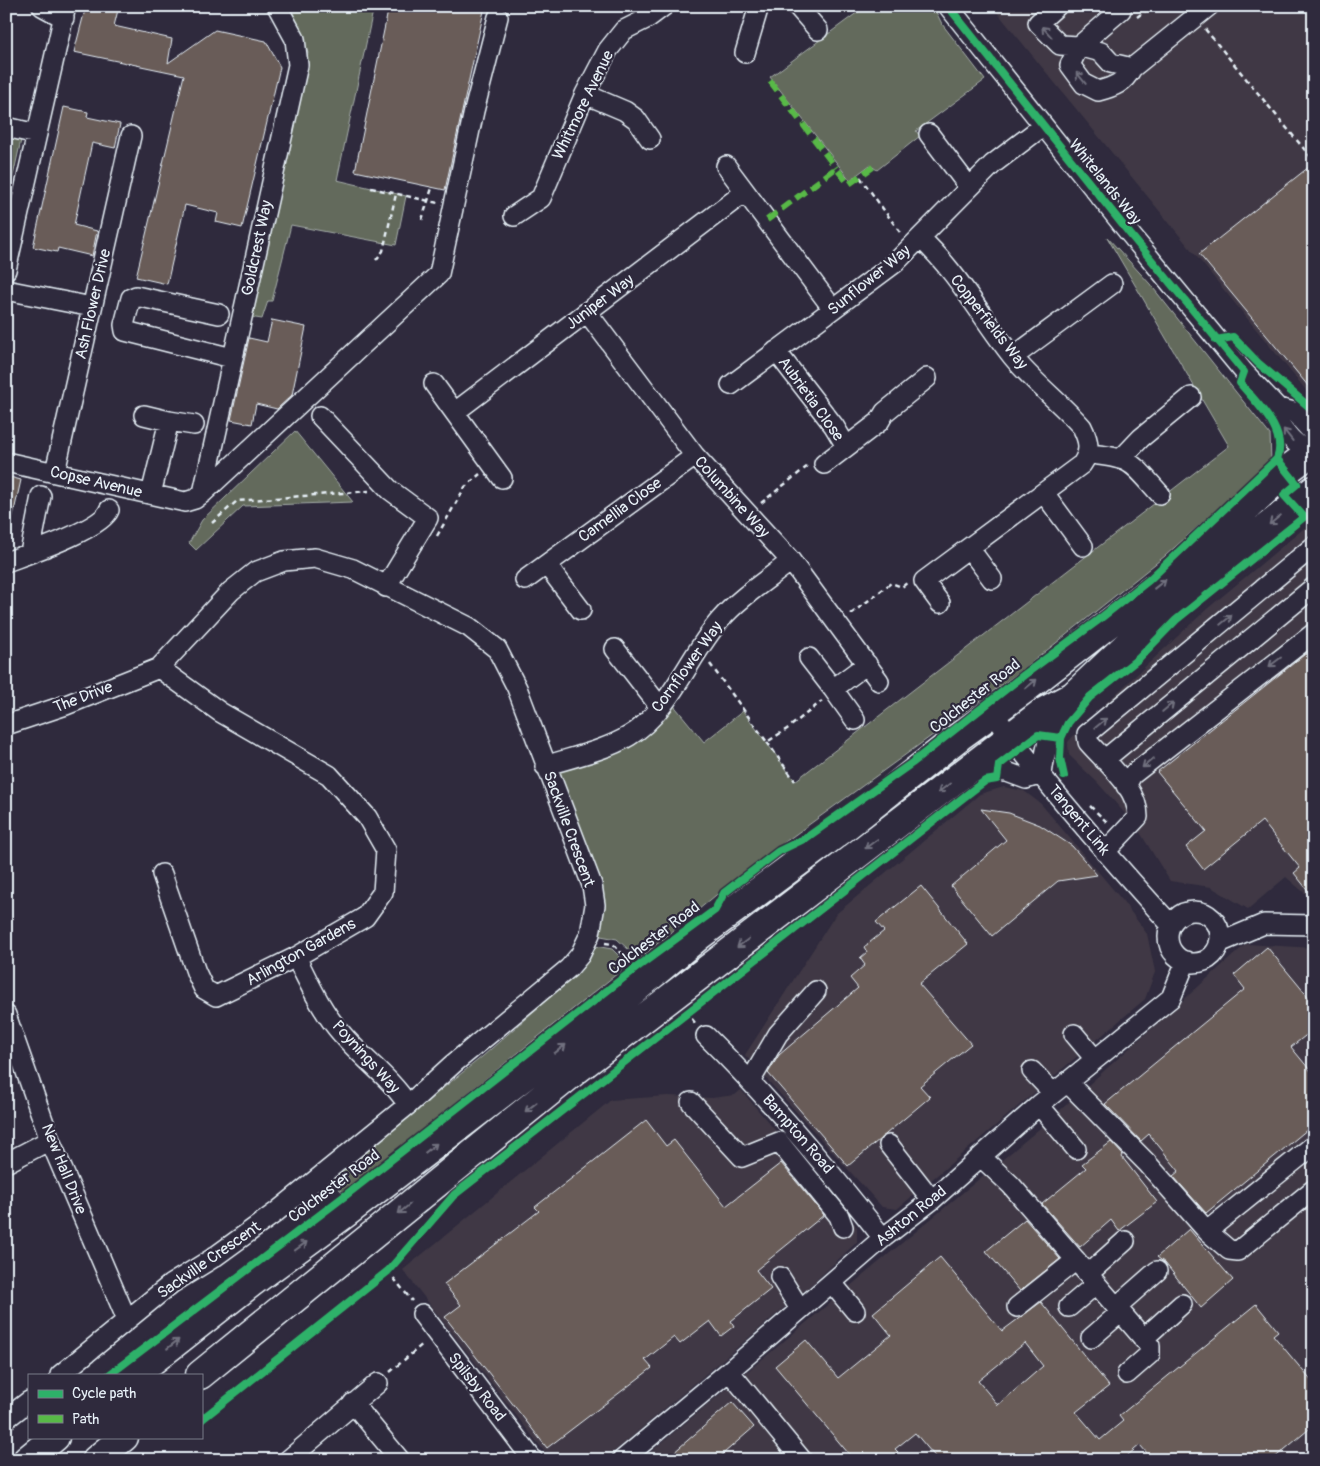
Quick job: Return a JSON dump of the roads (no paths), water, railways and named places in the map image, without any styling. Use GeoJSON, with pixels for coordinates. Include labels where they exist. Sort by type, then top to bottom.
{"type":"FeatureCollection","features":[{"type":"Feature","properties":{"kind":"highway","name":"Colchester Road"},"geometry":{"type":"LineString","coordinates":[[135,1374],[251,1282],[346,1213],[609,1011],[700,934],[840,831],[1187,563],[1286,471],[1313,452]]}},
{"type":"Feature","properties":{"kind":"highway"},"geometry":{"type":"LineString","coordinates":[[201,1374],[568,1077],[1043,712],[1073,696],[1176,600],[1314,490]]}},
{"type":"Feature","properties":{"kind":"highway"},"geometry":{"type":"LineString","coordinates":[[27,1460],[54,1438]]}},
{"type":"Feature","properties":{"kind":"highway"},"geometry":{"type":"LineString","coordinates":[[96,1460],[123,1438]]}},
{"type":"Feature","properties":{"kind":"street"},"geometry":{"type":"LineString","coordinates":[[7,259],[65,12],[42,6]]}},
{"type":"Feature","properties":{"kind":"street","name":"Goldcrest Way"},"geometry":{"type":"LineString","coordinates":[[203,493],[298,65],[294,39],[276,6]]}},
{"type":"Feature","properties":{"kind":"street","name":"Whitmore Avenue"},"geometry":{"type":"LineString","coordinates":[[514,216],[541,198],[585,94],[608,50],[624,30],[648,18],[664,6]]}},
{"type":"Feature","properties":{"kind":"street"},"geometry":{"type":"LineString","coordinates":[[745,53],[760,6]]}},
{"type":"Feature","properties":{"kind":"street"},"geometry":{"type":"LineString","coordinates":[[797,6],[818,30]]}},
{"type":"Feature","properties":{"kind":"street","name":"Whitelands Way"},"geometry":{"type":"LineString","coordinates":[[948,6],[1216,340],[1278,408],[1276,419],[1283,429],[1298,447],[1313,452]]}},
{"type":"Feature","properties":{"kind":"street"},"geometry":{"type":"LineString","coordinates":[[1057,6],[1040,19],[1039,24],[1060,45],[1079,46],[1101,52],[1111,62],[1132,68]]}},
{"type":"Feature","properties":{"kind":"street"},"geometry":{"type":"LineString","coordinates":[[1122,6],[1121,10],[1079,46],[1070,65],[1084,84],[1098,91],[1115,87],[1127,78],[1132,68],[1202,12]]}},
{"type":"Feature","properties":{"kind":"street"},"geometry":{"type":"LineString","coordinates":[[203,493],[366,336],[439,274],[474,111],[498,17]]}},
{"type":"Feature","properties":{"kind":"street","name":"Whitmore Avenue"},"geometry":{"type":"LineString","coordinates":[[585,94],[615,107],[636,119],[650,139]]}},
{"type":"Feature","properties":{"kind":"street","name":"Sunflower Way"},"geometry":{"type":"LineString","coordinates":[[731,385],[895,262],[993,164],[1044,126]]}},
{"type":"Feature","properties":{"kind":"street"},"geometry":{"type":"LineString","coordinates":[[6,127],[37,134]]}},
{"type":"Feature","properties":{"kind":"street"},"geometry":{"type":"LineString","coordinates":[[929,134],[969,187]]}},
{"type":"Feature","properties":{"kind":"street","name":"Ash Flower Drive"},"geometry":{"type":"LineString","coordinates":[[55,472],[131,136]]}},
{"type":"Feature","properties":{"kind":"street"},"geometry":{"type":"LineString","coordinates":[[726,166],[833,309]]}},
{"type":"Feature","properties":{"kind":"street","name":"Juniper Way"},"geometry":{"type":"LineString","coordinates":[[455,412],[745,192]]}},
{"type":"Feature","properties":{"kind":"street","name":"Copperfields Way"},"geometry":{"type":"LineString","coordinates":[[915,243],[934,251],[1013,357],[1082,427],[1087,437],[1089,454]]}},
{"type":"Feature","properties":{"kind":"street"},"geometry":{"type":"LineString","coordinates":[[1013,357],[1112,284]]}},
{"type":"Feature","properties":{"kind":"street"},"geometry":{"type":"LineString","coordinates":[[6,290],[92,307]]}},
{"type":"Feature","properties":{"kind":"street"},"geometry":{"type":"LineString","coordinates":[[219,314],[136,296],[131,298],[124,325],[125,331],[232,358]]}},
{"type":"Feature","properties":{"kind":"street","name":"Columbine Way"},"geometry":{"type":"LineString","coordinates":[[587,312],[695,456],[791,561],[879,681]]}},
{"type":"Feature","properties":{"kind":"street","name":"Aubrietia Close"},"geometry":{"type":"LineString","coordinates":[[776,351],[834,426],[846,446]]}},
{"type":"Feature","properties":{"kind":"street"},"geometry":{"type":"LineString","coordinates":[[824,464],[879,422],[885,412],[928,378]]}},
{"type":"Feature","properties":{"kind":"street"},"geometry":{"type":"LineString","coordinates":[[434,384],[502,478]]}},
{"type":"Feature","properties":{"kind":"street"},"geometry":{"type":"LineString","coordinates":[[1122,458],[1141,438],[1191,398]]}},
{"type":"Feature","properties":{"kind":"street"},"geometry":{"type":"LineString","coordinates":[[144,415],[194,426]]}},
{"type":"Feature","properties":{"kind":"street"},"geometry":{"type":"LineString","coordinates":[[320,416],[390,490],[428,518],[386,587]]}},
{"type":"Feature","properties":{"kind":"street"},"geometry":{"type":"LineString","coordinates":[[151,494],[169,421]]}},
{"type":"Feature","properties":{"kind":"street"},"geometry":{"type":"LineString","coordinates":[[940,603],[924,581],[1082,464],[1089,454],[1122,458],[1130,461],[1160,494]]}},
{"type":"Feature","properties":{"kind":"street","name":"Camellia Close"},"geometry":{"type":"LineString","coordinates":[[525,580],[695,456]]}},
{"type":"Feature","properties":{"kind":"street","name":"Copse Avenue"},"geometry":{"type":"LineString","coordinates":[[6,462],[185,502],[195,499],[203,493]]}},
{"type":"Feature","properties":{"kind":"street"},"geometry":{"type":"LineString","coordinates":[[1044,493],[1083,546]]}},
{"type":"Feature","properties":{"kind":"street"},"geometry":{"type":"LineString","coordinates":[[30,553],[41,496]]}},
{"type":"Feature","properties":{"kind":"street"},"geometry":{"type":"LineString","coordinates":[[6,562],[90,528],[107,515],[109,510]]}},
{"type":"Feature","properties":{"kind":"street"},"geometry":{"type":"LineString","coordinates":[[1105,852],[1129,829],[1138,817],[1138,807],[1126,786],[1088,742],[1087,734],[1314,546]]}},
{"type":"Feature","properties":{"kind":"street"},"geometry":{"type":"LineString","coordinates":[[969,548],[992,579]]}},
{"type":"Feature","properties":{"kind":"street","name":"Sackville Crescent"},"geometry":{"type":"LineString","coordinates":[[61,1374],[171,1284],[213,1258],[275,1213],[408,1105],[452,1064],[569,968],[588,940],[595,905],[592,885],[517,688],[497,649],[469,627],[353,569],[315,558],[284,561],[255,572],[230,592],[159,668]]}},
{"type":"Feature","properties":{"kind":"street","name":"Cornflower Way"},"geometry":{"type":"LineString","coordinates":[[546,766],[629,736],[660,707],[720,620],[733,606],[791,561]]}},
{"type":"Feature","properties":{"kind":"street"},"geometry":{"type":"LineString","coordinates":[[547,565],[581,610]]}},
{"type":"Feature","properties":{"kind":"street"},"geometry":{"type":"LineString","coordinates":[[1104,760],[1226,658],[1314,588]]}},
{"type":"Feature","properties":{"kind":"street"},"geometry":{"type":"LineString","coordinates":[[1126,786],[1132,775],[1314,632]]}},
{"type":"Feature","properties":{"kind":"street"},"geometry":{"type":"LineString","coordinates":[[615,649],[660,707]]}},
{"type":"Feature","properties":{"kind":"street"},"geometry":{"type":"LineString","coordinates":[[809,658],[855,720]]}},
{"type":"Feature","properties":{"kind":"street"},"geometry":{"type":"LineString","coordinates":[[1226,658],[1247,684]]}},
{"type":"Feature","properties":{"kind":"street"},"geometry":{"type":"LineString","coordinates":[[833,689],[867,664]]}},
{"type":"Feature","properties":{"kind":"street","name":"The Drive"},"geometry":{"type":"LineString","coordinates":[[6,725],[66,705],[159,668]]}},
{"type":"Feature","properties":{"kind":"street","name":"Arlington Gardens"},"geometry":{"type":"LineString","coordinates":[[159,668],[220,712],[329,775],[366,817],[386,850],[382,892],[365,917],[296,957],[216,996],[204,989],[182,935],[162,874]]}},
{"type":"Feature","properties":{"kind":"street"},"geometry":{"type":"LineString","coordinates":[[967,771],[1007,772],[1026,779],[1042,774],[1045,751],[1055,718],[1073,696]]}},
{"type":"Feature","properties":{"kind":"street","name":"Tangent Link"},"geometry":{"type":"LineString","coordinates":[[992,712],[1011,738],[1105,852],[1170,925]]}},
{"type":"Feature","properties":{"kind":"street"},"geometry":{"type":"LineString","coordinates":[[1188,911],[1206,913],[1213,919],[1219,930],[1219,943],[1212,955],[1204,961],[1186,962],[1175,955],[1170,947],[1168,938],[1170,925],[1176,917],[1188,911]]}},
{"type":"Feature","properties":{"kind":"street"},"geometry":{"type":"LineString","coordinates":[[1219,943],[1264,924],[1314,925]]}},
{"type":"Feature","properties":{"kind":"street","name":"Poynings Way"},"geometry":{"type":"LineString","coordinates":[[296,957],[315,994],[341,1033],[396,1087],[408,1105]]}},
{"type":"Feature","properties":{"kind":"street","name":"Ashton Road"},"geometry":{"type":"LineString","coordinates":[[622,1460],[730,1371],[883,1238],[932,1200],[1039,1105],[1171,998],[1186,962]]}},
{"type":"Feature","properties":{"kind":"street"},"geometry":{"type":"LineString","coordinates":[[751,1080],[778,1034],[816,991]]}},
{"type":"Feature","properties":{"kind":"street","name":"New Hall Drive"},"geometry":{"type":"LineString","coordinates":[[6,1015],[50,1140],[127,1320]]}},
{"type":"Feature","properties":{"kind":"street"},"geometry":{"type":"LineString","coordinates":[[1074,1034],[1095,1059]]}},
{"type":"Feature","properties":{"kind":"street","name":"Bampton Road"},"geometry":{"type":"LineString","coordinates":[[706,1036],[751,1080],[832,1173],[883,1238]]}},
{"type":"Feature","properties":{"kind":"street"},"geometry":{"type":"LineString","coordinates":[[1032,1071],[1060,1088],[1147,1163],[1208,1231],[1229,1250],[1238,1251],[1314,1189]]}},
{"type":"Feature","properties":{"kind":"street"},"geometry":{"type":"LineString","coordinates":[[691,1102],[742,1157],[780,1142],[839,1216],[843,1228]]}},
{"type":"Feature","properties":{"kind":"street"},"geometry":{"type":"LineString","coordinates":[[1039,1105],[1076,1149]]}},
{"type":"Feature","properties":{"kind":"street"},"geometry":{"type":"LineString","coordinates":[[6,1163],[50,1140]]}},
{"type":"Feature","properties":{"kind":"street"},"geometry":{"type":"LineString","coordinates":[[890,1145],[932,1200]]}},
{"type":"Feature","properties":{"kind":"street"},"geometry":{"type":"LineString","coordinates":[[1208,1231],[1310,1156]]}},
{"type":"Feature","properties":{"kind":"street"},"geometry":{"type":"LineString","coordinates":[[981,1157],[1011,1185],[1150,1346],[1150,1354],[1127,1374]]}},
{"type":"Feature","properties":{"kind":"street"},"geometry":{"type":"LineString","coordinates":[[1069,1307],[1125,1242]]}},
{"type":"Feature","properties":{"kind":"street"},"geometry":{"type":"LineString","coordinates":[[1017,1307],[1076,1260]]}},
{"type":"Feature","properties":{"kind":"street"},"geometry":{"type":"LineString","coordinates":[[1090,1338],[1157,1271]]}},
{"type":"Feature","properties":{"kind":"street"},"geometry":{"type":"LineString","coordinates":[[780,1277],[800,1309]]}},
{"type":"Feature","properties":{"kind":"street"},"geometry":{"type":"LineString","coordinates":[[832,1283],[855,1311]]}},
{"type":"Feature","properties":{"kind":"street"},"geometry":{"type":"LineString","coordinates":[[1144,1339],[1182,1304]]}},
{"type":"Feature","properties":{"kind":"street","name":"Spilsby Road"},"geometry":{"type":"LineString","coordinates":[[422,1314],[533,1460]]}},
{"type":"Feature","properties":{"kind":"street"},"geometry":{"type":"LineString","coordinates":[[730,1371],[792,1457]]}},
{"type":"Feature","properties":{"kind":"street"},"geometry":{"type":"LineString","coordinates":[[288,1460],[378,1383]]}},
{"type":"Feature","properties":{"kind":"street"},"geometry":{"type":"LineString","coordinates":[[6,1419],[28,1402]]}},
{"type":"Feature","properties":{"kind":"street"},"geometry":{"type":"LineString","coordinates":[[353,1403],[400,1460]]}}]}
